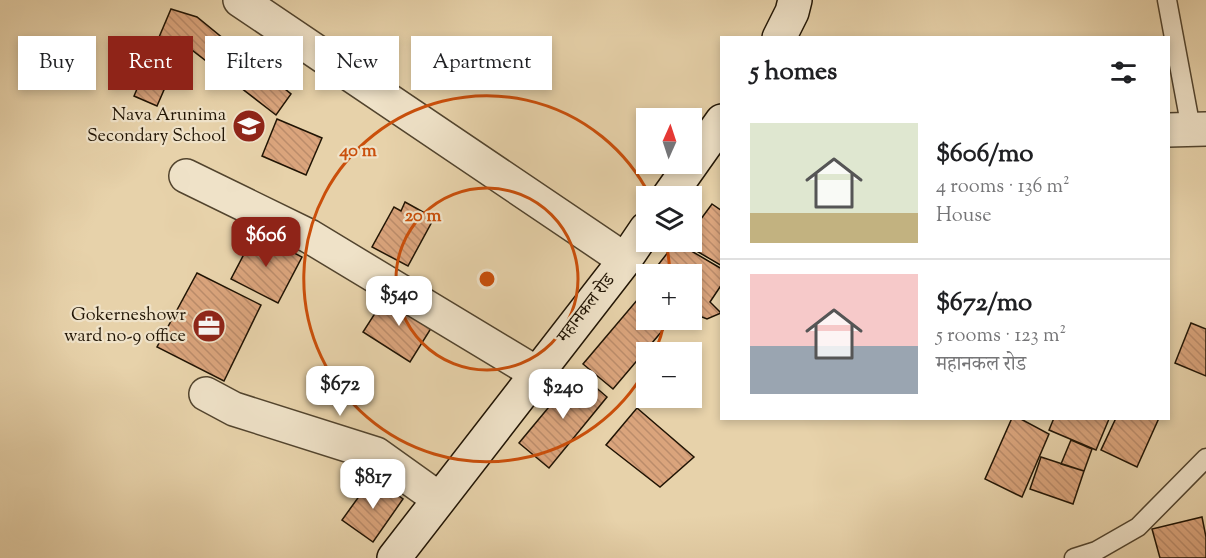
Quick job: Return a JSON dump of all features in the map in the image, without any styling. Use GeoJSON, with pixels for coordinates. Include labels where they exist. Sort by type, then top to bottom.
{"type":"FeatureCollection","features":[{"type":"Feature","properties":{"kind":"street"},"geometry":{"type":"LineString","coordinates":[[240,0],[625,260]]}},
{"type":"Feature","properties":{"kind":"street"},"geometry":{"type":"LineString","coordinates":[[780,36],[792,12],[795,0]]}},
{"type":"Feature","properties":{"kind":"street"},"geometry":{"type":"LineString","coordinates":[[676,186],[720,124]]}},
{"type":"Feature","properties":{"kind":"street"},"geometry":{"type":"LineString","coordinates":[[186,176],[309,236],[536,373]]}},
{"type":"Feature","properties":{"kind":"street","name":"महानकल रोड"},"geometry":{"type":"LineString","coordinates":[[394,558],[636,244]]}},
{"type":"Feature","properties":{"kind":"street"},"geometry":{"type":"LineString","coordinates":[[206,393],[234,409],[376,454],[440,499]]}},
{"type":"Feature","properties":{"kind":"lane"},"geometry":{"type":"LineString","coordinates":[[1167,0],[1189,118],[1188,130]]}},
{"type":"Feature","properties":{"kind":"lane"},"geometry":{"type":"LineString","coordinates":[[1074,558],[1096,551],[1138,526],[1206,458]]}},
{"type":"Feature","properties":{"kind":"building"},"geometry":{"type":"Polygon","coordinates":[[[171,9],[197,17],[220,36],[205,36],[205,60],[193,51],[193,36],[160,36],[171,9]]]}},
{"type":"Feature","properties":{"kind":"building"},"geometry":{"type":"Polygon","coordinates":[[[137,90],[164,90],[157,106],[134,96],[137,90]]]}},
{"type":"Feature","properties":{"kind":"building"},"geometry":{"type":"Polygon","coordinates":[[[244,90],[286,90],[291,94],[276,115],[244,90]]]}},
{"type":"Feature","properties":{"kind":"building"},"geometry":{"type":"Polygon","coordinates":[[[277,119],[322,138],[306,175],[262,156],[277,119]]]}},
{"type":"Feature","properties":{"kind":"building"},"geometry":{"type":"Polygon","coordinates":[[[405,202],[434,218],[408,266],[372,247],[394,207],[401,211],[405,202]]]}},
{"type":"Feature","properties":{"kind":"building"},"geometry":{"type":"Polygon","coordinates":[[[712,204],[720,210],[720,265],[698,252],[702,252],[702,218],[712,204]]]}},
{"type":"Feature","properties":{"kind":"building"},"geometry":{"type":"Polygon","coordinates":[[[255,233],[302,257],[278,303],[231,279],[255,233]]]}},
{"type":"Feature","properties":{"kind":"building"},"geometry":{"type":"Polygon","coordinates":[[[668,252],[693,252],[720,268],[720,287],[710,302],[720,313],[707,319],[702,317],[702,264],[659,264],[668,252]]]}},
{"type":"Feature","properties":{"kind":"building","name":"Gokerneshowr ward no-9 office"},"geometry":{"type":"Polygon","coordinates":[[[197,273],[261,305],[224,381],[157,347],[197,273]]]}},
{"type":"Feature","properties":{"kind":"building"},"geometry":{"type":"Polygon","coordinates":[[[388,293],[435,322],[410,362],[363,332],[388,293]]]}},
{"type":"Feature","properties":{"kind":"building"},"geometry":{"type":"Polygon","coordinates":[[[636,301],[636,330],[663,330],[653,342],[636,342],[636,362],[613,389],[583,364],[636,301]]]}},
{"type":"Feature","properties":{"kind":"building"},"geometry":{"type":"Polygon","coordinates":[[[1191,323],[1206,329],[1206,376],[1175,363],[1191,323]]]}},
{"type":"Feature","properties":{"kind":"building"},"geometry":{"type":"Polygon","coordinates":[[[578,372],[607,397],[549,468],[519,443],[578,372]]]}},
{"type":"Feature","properties":{"kind":"building"},"geometry":{"type":"Polygon","coordinates":[[[637,408],[694,457],[660,487],[606,445],[637,408]]]}},
{"type":"Feature","properties":{"kind":"building"},"geometry":{"type":"Polygon","coordinates":[[[1011,420],[1023,420],[1049,434],[1022,497],[985,479],[1011,420]]]}},
{"type":"Feature","properties":{"kind":"building"},"geometry":{"type":"Polygon","coordinates":[[[1053,420],[1109,420],[1096,450],[1049,430],[1053,420]]]}},
{"type":"Feature","properties":{"kind":"building"},"geometry":{"type":"Polygon","coordinates":[[[1115,420],[1158,420],[1137,467],[1101,450],[1115,420]]]}},
{"type":"Feature","properties":{"kind":"building"},"geometry":{"type":"Polygon","coordinates":[[[1071,440],[1092,449],[1084,471],[1061,464],[1071,440]]]}},
{"type":"Feature","properties":{"kind":"building"},"geometry":{"type":"Polygon","coordinates":[[[1041,457],[1084,471],[1073,504],[1030,489],[1041,457]]]}},
{"type":"Feature","properties":{"kind":"building"},"geometry":{"type":"Polygon","coordinates":[[[373,477],[403,499],[373,542],[342,520],[373,477]]]}},
{"type":"Feature","properties":{"kind":"building"},"geometry":{"type":"Polygon","coordinates":[[[1202,517],[1206,537],[1206,558],[1160,558],[1152,529],[1202,517]]]}},
{"type":"Feature","properties":{"kind":"place","name":"Nava Arunima Secondary School"},"geometry":{"type":"Point","coordinates":[249,126]}},
{"type":"Feature","properties":{"kind":"place","name":"Gokerneshowr ward no-9 office"},"geometry":{"type":"Point","coordinates":[209,326]}}]}
